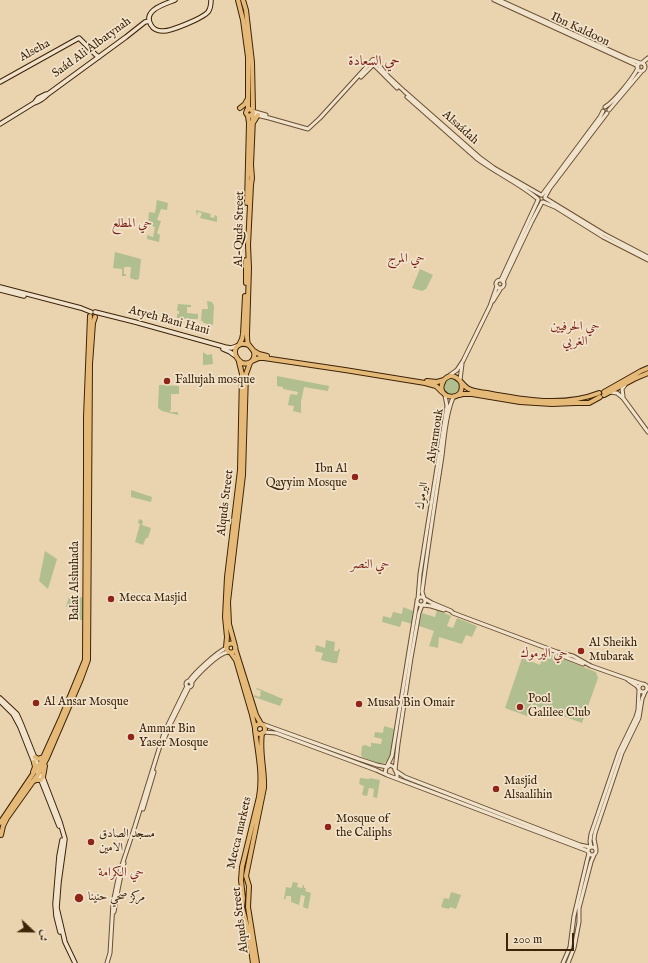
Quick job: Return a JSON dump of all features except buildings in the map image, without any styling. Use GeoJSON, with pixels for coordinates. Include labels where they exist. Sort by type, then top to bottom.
{"type":"FeatureCollection","features":[{"type":"Feature","properties":{"kind":"main road"},"geometry":{"type":"LineString","coordinates":[[175,0],[154,9],[150,15],[151,25],[156,30],[163,32],[172,29],[206,13],[212,0]]}},
{"type":"Feature","properties":{"kind":"main road"},"geometry":{"type":"LineString","coordinates":[[234,355],[235,349],[242,339],[243,334],[246,290],[249,123],[251,113],[248,98],[248,58],[238,0]]}},
{"type":"Feature","properties":{"kind":"main road","name":"Al-Quds Street"},"geometry":{"type":"LineString","coordinates":[[243,0],[246,10],[252,62],[253,99],[253,108],[251,113],[253,123],[251,165],[252,178],[248,245],[249,268],[246,334],[249,345]]}},
{"type":"Feature","properties":{"kind":"main road","name":"Saád Ali Albatynah"},"geometry":{"type":"LineString","coordinates":[[0,124],[34,103],[38,98],[48,94],[145,22],[150,21]]}},
{"type":"Feature","properties":{"kind":"main road","name":"Alseha"},"geometry":{"type":"LineString","coordinates":[[0,82],[79,38],[98,57]]}},
{"type":"Feature","properties":{"kind":"main road"},"geometry":{"type":"LineString","coordinates":[[240,108],[248,98]]}},
{"type":"Feature","properties":{"kind":"main road"},"geometry":{"type":"LineString","coordinates":[[253,123],[258,115]]}},
{"type":"Feature","properties":{"kind":"main road","name":"Atyeh Bani Hani"},"geometry":{"type":"LineString","coordinates":[[0,289],[81,308],[93,314],[135,322],[225,347],[231,348],[238,345]]}},
{"type":"Feature","properties":{"kind":"main road"},"geometry":{"type":"LineString","coordinates":[[93,314],[227,350],[234,355],[239,362],[244,364],[259,358],[264,358],[359,372],[425,383],[436,386],[444,394],[452,397],[463,394],[472,394],[533,404],[590,402],[648,368]]}},
{"type":"Feature","properties":{"kind":"main road","name":"Balat Alshuhada"},"geometry":{"type":"LineString","coordinates":[[0,823],[39,770],[46,757],[84,662],[86,417],[93,314]]}},
{"type":"Feature","properties":{"kind":"main road"},"geometry":{"type":"LineString","coordinates":[[238,345],[244,343],[249,345],[259,354],[271,357],[432,382],[439,382],[454,376],[467,388],[472,390],[526,400],[551,401],[602,394],[610,392],[648,373]]}},
{"type":"Feature","properties":{"kind":"main road"},"geometry":{"type":"LineString","coordinates":[[251,362],[254,355],[254,350]]}},
{"type":"Feature","properties":{"kind":"main road","name":"Alquds Street"},"geometry":{"type":"LineString","coordinates":[[239,362],[242,374],[241,464],[227,577],[225,617],[228,650],[236,660],[255,729]]}},
{"type":"Feature","properties":{"kind":"main road","name":"Alquds Street"},"geometry":{"type":"LineString","coordinates":[[251,362],[246,374],[242,480],[228,602],[229,624],[235,647],[256,715],[262,724]]}},
{"type":"Feature","properties":{"kind":"main road"},"geometry":{"type":"LineString","coordinates":[[444,394],[442,386],[446,378]]}},
{"type":"Feature","properties":{"kind":"main road"},"geometry":{"type":"LineString","coordinates":[[456,396],[462,390],[461,381]]}},
{"type":"Feature","properties":{"kind":"main road"},"geometry":{"type":"LineString","coordinates":[[590,396],[587,400],[590,402]]}},
{"type":"Feature","properties":{"kind":"main road"},"geometry":{"type":"LineString","coordinates":[[231,643],[235,647],[234,652],[228,650],[228,644],[231,643]]}},
{"type":"Feature","properties":{"kind":"main road"},"geometry":{"type":"LineString","coordinates":[[0,698],[17,714],[35,757],[62,832],[55,908],[63,944],[73,963]]}},
{"type":"Feature","properties":{"kind":"main road"},"geometry":{"type":"LineString","coordinates":[[0,702],[16,718],[34,762],[39,770]]}},
{"type":"Feature","properties":{"kind":"main road"},"geometry":{"type":"LineString","coordinates":[[257,724],[262,724],[265,728],[263,733],[258,733],[255,729],[257,724]]}},
{"type":"Feature","properties":{"kind":"main road","name":"Mecca markets"},"geometry":{"type":"LineString","coordinates":[[253,963],[248,930],[242,906],[243,898],[241,880],[242,867],[260,788],[255,729]]}},
{"type":"Feature","properties":{"kind":"main road","name":"Alquds Street"},"geometry":{"type":"LineString","coordinates":[[257,963],[248,907],[249,888],[246,876],[264,788],[261,747],[263,733]]}},
{"type":"Feature","properties":{"kind":"main road"},"geometry":{"type":"LineString","coordinates":[[35,757],[37,759],[46,757],[42,779]]}},
{"type":"Feature","properties":{"kind":"main road"},"geometry":{"type":"LineString","coordinates":[[0,835],[7,818],[31,781],[34,762]]}},
{"type":"Feature","properties":{"kind":"main road"},"geometry":{"type":"LineString","coordinates":[[31,781],[42,779]]}},
{"type":"Feature","properties":{"kind":"street","name":"Ibn Kaldoon"},"geometry":{"type":"LineString","coordinates":[[494,0],[639,65]]}},
{"type":"Feature","properties":{"kind":"street","name":"Ibn Kaldoon"},"geometry":{"type":"LineString","coordinates":[[499,0],[629,59],[639,65]]}},
{"type":"Feature","properties":{"kind":"street"},"geometry":{"type":"LineString","coordinates":[[490,306],[504,285],[502,281],[539,197],[543,196],[550,188],[611,102],[635,74],[639,65],[648,58]]}},
{"type":"Feature","properties":{"kind":"street","name":"Alsaádah"},"geometry":{"type":"LineString","coordinates":[[269,118],[308,129],[374,64],[482,160],[532,194],[540,202],[555,207],[603,237],[648,259]]}},
{"type":"Feature","properties":{"kind":"street"},"geometry":{"type":"LineString","coordinates":[[639,65],[644,64],[645,67]]}},
{"type":"Feature","properties":{"kind":"street"},"geometry":{"type":"LineString","coordinates":[[606,110],[648,64]]}},
{"type":"Feature","properties":{"kind":"street"},"geometry":{"type":"LineString","coordinates":[[639,65],[639,70],[642,71]]}},
{"type":"Feature","properties":{"kind":"street"},"geometry":{"type":"LineString","coordinates":[[251,113],[269,118]]}},
{"type":"Feature","properties":{"kind":"street"},"geometry":{"type":"LineString","coordinates":[[251,113],[269,118]]}},
{"type":"Feature","properties":{"kind":"street","name":"Alsaádah"},"geometry":{"type":"LineString","coordinates":[[502,174],[543,196],[604,234],[648,259]]}},
{"type":"Feature","properties":{"kind":"street"},"geometry":{"type":"LineString","coordinates":[[446,378],[457,370],[463,361],[490,306],[497,282],[502,281],[542,202],[545,201],[543,196]]}},
{"type":"Feature","properties":{"kind":"street"},"geometry":{"type":"LineString","coordinates":[[497,286],[502,288]]}},
{"type":"Feature","properties":{"kind":"street"},"geometry":{"type":"LineString","coordinates":[[461,381],[460,373],[463,361]]}},
{"type":"Feature","properties":{"kind":"street"},"geometry":{"type":"LineString","coordinates":[[623,398],[622,390],[626,383]]}},
{"type":"Feature","properties":{"kind":"street"},"geometry":{"type":"LineString","coordinates":[[610,392],[623,398],[648,432]]}},
{"type":"Feature","properties":{"kind":"street","name":"اليرموك"},"geometry":{"type":"LineString","coordinates":[[387,775],[385,771],[392,756],[418,601],[420,574],[446,406],[444,394]]}},
{"type":"Feature","properties":{"kind":"street","name":"Alyarmouk"},"geometry":{"type":"LineString","coordinates":[[424,599],[422,592],[428,542],[448,414],[451,402],[456,396]]}},
{"type":"Feature","properties":{"kind":"street"},"geometry":{"type":"LineString","coordinates":[[447,610],[434,606],[420,605],[418,601],[420,598],[424,599],[432,603],[447,610],[453,613],[574,657],[591,666],[628,680],[637,686],[642,692],[646,691]]}},
{"type":"Feature","properties":{"kind":"street"},"geometry":{"type":"LineString","coordinates":[[395,778],[397,776],[395,770],[398,744],[411,658],[419,613],[425,602],[424,599]]}},
{"type":"Feature","properties":{"kind":"street"},"geometry":{"type":"LineString","coordinates":[[108,963],[112,953],[115,905],[120,873],[164,733],[188,686],[186,682],[190,682],[221,654],[228,650]]}},
{"type":"Feature","properties":{"kind":"street"},"geometry":{"type":"LineString","coordinates":[[628,680],[645,685]]}},
{"type":"Feature","properties":{"kind":"street"},"geometry":{"type":"LineString","coordinates":[[563,963],[570,947],[574,916],[590,847],[591,834],[622,743],[636,717],[640,686],[645,685]]}},
{"type":"Feature","properties":{"kind":"street"},"geometry":{"type":"LineString","coordinates":[[568,963],[574,948],[579,922],[579,908],[591,862],[596,852],[594,836],[622,753],[639,718],[642,699],[647,688],[645,685]]}},
{"type":"Feature","properties":{"kind":"street"},"geometry":{"type":"LineString","coordinates":[[262,724],[377,765],[390,765],[405,777],[569,842],[591,855],[594,855]]}},
{"type":"Feature","properties":{"kind":"street"},"geometry":{"type":"LineString","coordinates":[[263,733],[276,733],[569,842]]}},
{"type":"Feature","properties":{"kind":"street"},"geometry":{"type":"LineString","coordinates":[[576,845],[593,847],[596,849]]}},
{"type":"Feature","properties":{"kind":"green space"},"geometry":{"type":"Polygon","coordinates":[[[157,200],[168,203],[167,210],[161,209],[157,220],[161,221],[157,233],[160,235],[159,242],[147,239],[147,235],[153,237],[155,227],[148,225],[149,212],[155,213],[157,200]]]}},
{"type":"Feature","properties":{"kind":"green space"},"geometry":{"type":"Polygon","coordinates":[[[196,210],[211,214],[210,217],[214,218],[215,215],[217,216],[217,222],[200,218],[202,213],[198,212],[197,216],[196,210]]]}},
{"type":"Feature","properties":{"kind":"green space"},"geometry":{"type":"Polygon","coordinates":[[[115,252],[141,259],[139,279],[136,280],[130,278],[131,267],[124,267],[124,274],[126,274],[126,276],[122,276],[122,269],[113,268],[115,252]]]}},
{"type":"Feature","properties":{"kind":"green space"},"geometry":{"type":"Polygon","coordinates":[[[420,269],[433,275],[426,289],[422,291],[412,288],[420,269]]]}},
{"type":"Feature","properties":{"kind":"green space"},"geometry":{"type":"Polygon","coordinates":[[[207,301],[212,302],[214,306],[213,325],[210,324],[209,326],[201,321],[202,309],[208,309],[207,301]]]}},
{"type":"Feature","properties":{"kind":"green space"},"geometry":{"type":"Polygon","coordinates":[[[178,304],[191,305],[191,307],[187,307],[187,313],[198,314],[198,319],[184,319],[184,322],[180,321],[181,318],[177,318],[177,314],[179,314],[179,311],[177,311],[178,304]]]}},
{"type":"Feature","properties":{"kind":"green space"},"geometry":{"type":"Polygon","coordinates":[[[203,352],[207,355],[212,354],[213,364],[203,365],[203,352]]]}},
{"type":"Feature","properties":{"kind":"green space"},"geometry":{"type":"Polygon","coordinates":[[[277,376],[329,386],[328,391],[304,387],[301,402],[301,413],[293,411],[294,406],[288,405],[290,395],[297,395],[298,392],[283,389],[283,387],[277,386],[277,376]]]}},
{"type":"Feature","properties":{"kind":"green space"},"geometry":{"type":"Polygon","coordinates":[[[452,378],[460,382],[460,390],[454,396],[444,390],[445,382],[452,378]]]}},
{"type":"Feature","properties":{"kind":"green space"},"geometry":{"type":"Polygon","coordinates":[[[159,385],[179,386],[179,394],[171,394],[170,410],[170,412],[178,412],[178,415],[162,411],[158,408],[159,385]]]}},
{"type":"Feature","properties":{"kind":"green space"},"geometry":{"type":"Polygon","coordinates":[[[131,490],[152,497],[151,502],[131,497],[131,490]]]}},
{"type":"Feature","properties":{"kind":"green space"},"geometry":{"type":"Polygon","coordinates":[[[139,519],[143,522],[142,525],[151,528],[148,538],[146,538],[143,545],[135,542],[140,524],[138,523],[139,519]]]}},
{"type":"Feature","properties":{"kind":"green space"},"geometry":{"type":"Polygon","coordinates":[[[45,551],[57,559],[48,589],[39,581],[45,551]]]}},
{"type":"Feature","properties":{"kind":"green space"},"geometry":{"type":"Polygon","coordinates":[[[72,595],[84,598],[83,620],[81,620],[66,606],[69,597],[72,595]]]}},
{"type":"Feature","properties":{"kind":"green space"},"geometry":{"type":"Polygon","coordinates":[[[403,607],[413,611],[412,624],[402,621],[400,627],[382,622],[383,616],[391,618],[393,612],[402,614],[403,607]]]}},
{"type":"Feature","properties":{"kind":"green space"},"geometry":{"type":"Polygon","coordinates":[[[437,610],[451,616],[447,626],[453,628],[457,618],[477,626],[472,637],[466,635],[462,644],[439,637],[438,648],[429,646],[434,631],[419,626],[422,613],[435,617],[437,610]]]}},
{"type":"Feature","properties":{"kind":"green space"},"geometry":{"type":"Polygon","coordinates":[[[326,640],[335,642],[334,651],[338,651],[338,649],[340,649],[337,663],[321,660],[323,653],[315,651],[316,645],[325,648],[326,640]]]}},
{"type":"Feature","properties":{"kind":"green space"},"geometry":{"type":"Polygon","coordinates":[[[545,652],[596,672],[598,678],[582,723],[531,704],[527,716],[505,708],[522,658],[540,665],[545,652]]]}},
{"type":"Feature","properties":{"kind":"green space"},"geometry":{"type":"Polygon","coordinates":[[[257,688],[283,699],[280,706],[254,697],[254,695],[259,697],[261,695],[261,691],[256,689],[257,688]]]}},
{"type":"Feature","properties":{"kind":"green space"},"geometry":{"type":"Polygon","coordinates":[[[384,726],[394,729],[390,759],[387,762],[380,763],[362,757],[362,746],[365,745],[371,747],[371,742],[381,744],[382,739],[374,737],[375,732],[383,733],[384,726]]]}},
{"type":"Feature","properties":{"kind":"green space"},"geometry":{"type":"Polygon","coordinates":[[[360,778],[380,780],[377,798],[373,797],[374,789],[369,788],[367,796],[362,795],[364,786],[359,784],[360,778]]]}},
{"type":"Feature","properties":{"kind":"green space"},"geometry":{"type":"Polygon","coordinates":[[[293,882],[298,883],[297,887],[302,888],[304,885],[304,888],[306,888],[305,891],[311,893],[308,909],[303,907],[305,896],[301,895],[299,905],[291,902],[291,896],[286,896],[286,899],[284,899],[286,887],[291,888],[293,882]]]}},
{"type":"Feature","properties":{"kind":"green space"},"geometry":{"type":"Polygon","coordinates":[[[451,892],[461,895],[456,909],[441,907],[444,898],[449,899],[451,892]]]}},
{"type":"Feature","properties":{"kind":"place","name":"Fallujah mosque"},"geometry":{"type":"Point","coordinates":[167,381]}},
{"type":"Feature","properties":{"kind":"place","name":"Ibn Al Qayyim Mosque"},"geometry":{"type":"Point","coordinates":[355,477]}},
{"type":"Feature","properties":{"kind":"place","name":"Mecca Masjid"},"geometry":{"type":"Point","coordinates":[111,599]}},
{"type":"Feature","properties":{"kind":"place","name":"Al Sheikh Mubarak"},"geometry":{"type":"Point","coordinates":[581,651]}},
{"type":"Feature","properties":{"kind":"place","name":"Al Ansar Mosque"},"geometry":{"type":"Point","coordinates":[36,703]}},
{"type":"Feature","properties":{"kind":"place","name":"Musab Bin Omair"},"geometry":{"type":"Point","coordinates":[359,704]}},
{"type":"Feature","properties":{"kind":"place","name":"Pool Galilee Club"},"geometry":{"type":"Point","coordinates":[520,707]}},
{"type":"Feature","properties":{"kind":"place","name":"Ammar Bin Yaser Mosque"},"geometry":{"type":"Point","coordinates":[131,737]}},
{"type":"Feature","properties":{"kind":"place","name":"Masjid Alsaalihin"},"geometry":{"type":"Point","coordinates":[496,789]}},
{"type":"Feature","properties":{"kind":"place","name":"Mosque of the Caliphs"},"geometry":{"type":"Point","coordinates":[328,827]}},
{"type":"Feature","properties":{"kind":"place","name":"مسجد الصادق الامين"},"geometry":{"type":"Point","coordinates":[91,842]}},
{"type":"Feature","properties":{"kind":"place","name":"مركز صحي حنينا"},"geometry":{"type":"Point","coordinates":[79,898]}},
{"type":"Feature","properties":{"kind":"district","name":"حي السعادة"},"geometry":{"type":"Point","coordinates":[374,62]}},
{"type":"Feature","properties":{"kind":"district","name":"حي المطلع"},"geometry":{"type":"Point","coordinates":[132,224]}},
{"type":"Feature","properties":{"kind":"district","name":"حي المرج"},"geometry":{"type":"Point","coordinates":[406,259]}},
{"type":"Feature","properties":{"kind":"district","name":"حي الحرفيين الغربي"},"geometry":{"type":"Point","coordinates":[575,334]}},
{"type":"Feature","properties":{"kind":"district","name":"حي النصر"},"geometry":{"type":"Point","coordinates":[370,565]}},
{"type":"Feature","properties":{"kind":"district","name":"حي اليرموك"},"geometry":{"type":"Point","coordinates":[544,654]}},
{"type":"Feature","properties":{"kind":"district","name":"حي الكرامة"},"geometry":{"type":"Point","coordinates":[121,873]}}]}
